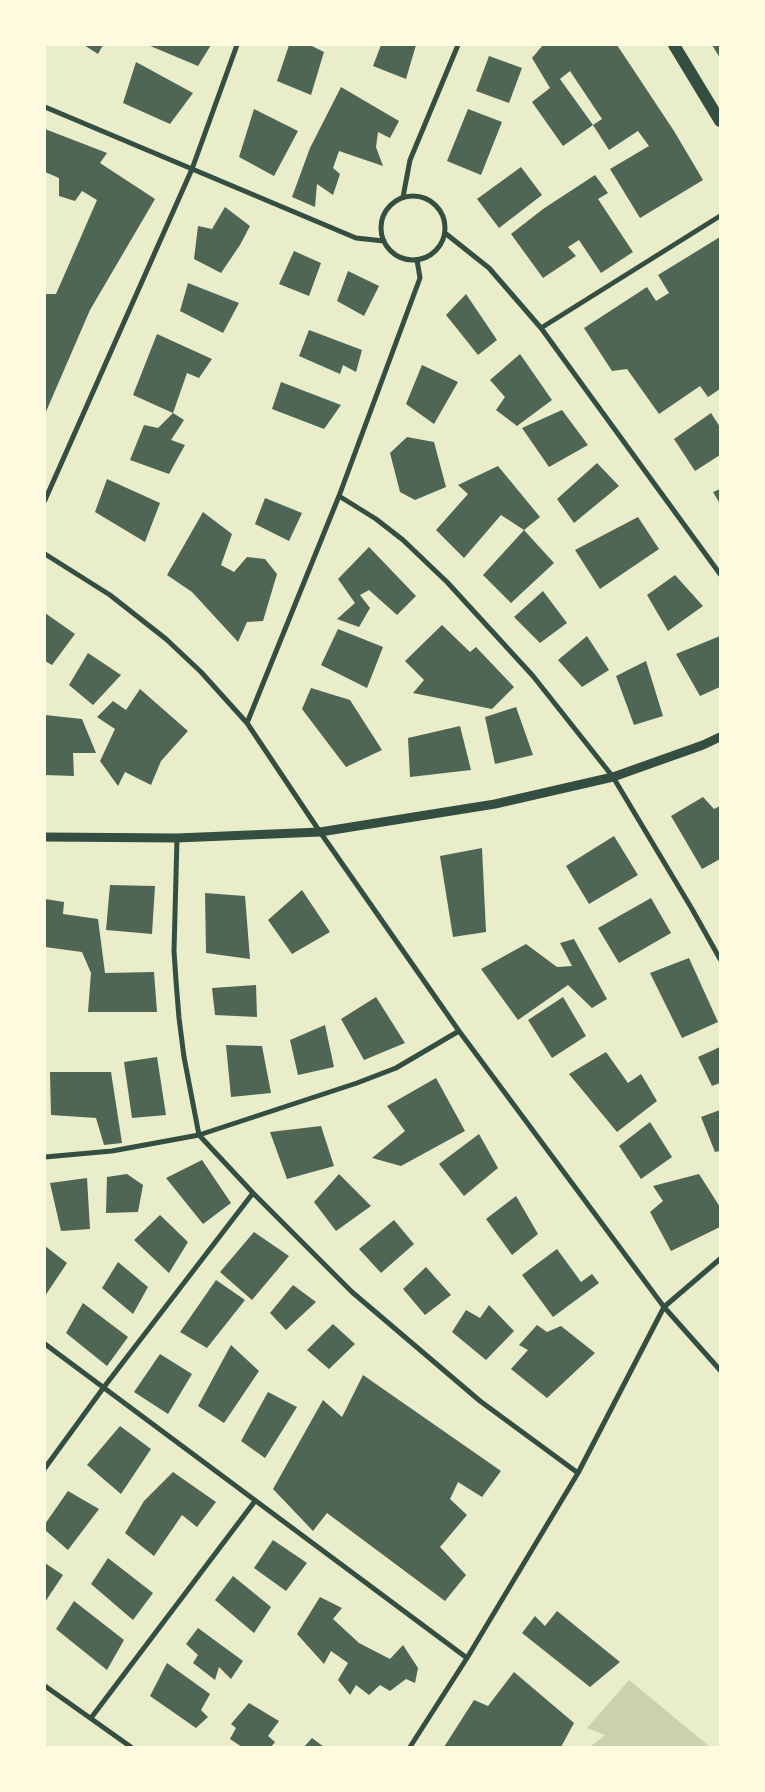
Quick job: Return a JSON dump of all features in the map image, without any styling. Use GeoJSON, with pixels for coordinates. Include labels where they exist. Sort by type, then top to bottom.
{"type":"FeatureCollection","features":[{"type":"Feature","properties":{"kind":"main road"},"geometry":{"type":"LineString","coordinates":[[674,45],[720,121]]}},
{"type":"Feature","properties":{"kind":"street"},"geometry":{"type":"LineString","coordinates":[[45,500],[192,169],[238,45]]}},
{"type":"Feature","properties":{"kind":"street"},"geometry":{"type":"LineString","coordinates":[[403,198],[410,160],[458,45]]}},
{"type":"Feature","properties":{"kind":"street"},"geometry":{"type":"LineString","coordinates":[[45,107],[356,238],[384,241]]}},
{"type":"Feature","properties":{"kind":"street"},"geometry":{"type":"LineString","coordinates":[[413,196],[424,198],[434,203],[441,212],[445,222],[445,233],[442,243],[428,257],[417,260],[407,259],[397,255],[389,248],[384,241],[382,225],[387,209],[393,203],[413,196]]}},
{"type":"Feature","properties":{"kind":"street"},"geometry":{"type":"LineString","coordinates":[[541,328],[720,216]]}},
{"type":"Feature","properties":{"kind":"street"},"geometry":{"type":"LineString","coordinates":[[445,233],[489,268],[541,328],[720,574]]}},
{"type":"Feature","properties":{"kind":"street"},"geometry":{"type":"LineString","coordinates":[[247,723],[339,496],[420,278],[417,260]]}},
{"type":"Feature","properties":{"kind":"street"},"geometry":{"type":"LineString","coordinates":[[339,496],[376,519],[403,540],[447,582],[533,676],[613,777],[720,959]]}},
{"type":"Feature","properties":{"kind":"street"},"geometry":{"type":"LineString","coordinates":[[45,554],[110,595],[160,634],[201,672],[247,723],[458,1031],[664,1307],[720,1370]]}},
{"type":"Feature","properties":{"kind":"street"},"geometry":{"type":"LineString","coordinates":[[45,837],[177,838],[320,832],[495,804],[613,777],[703,745],[720,737]]}},
{"type":"Feature","properties":{"kind":"street"},"geometry":{"type":"LineString","coordinates":[[177,838],[174,951],[176,981],[183,1047],[200,1135],[253,1193],[352,1292],[480,1400],[578,1474]]}},
{"type":"Feature","properties":{"kind":"street"},"geometry":{"type":"LineString","coordinates":[[45,1157],[112,1151],[200,1135],[357,1083],[396,1068],[458,1031]]}},
{"type":"Feature","properties":{"kind":"street"},"geometry":{"type":"LineString","coordinates":[[45,1468],[104,1387],[253,1193]]}},
{"type":"Feature","properties":{"kind":"street"},"geometry":{"type":"LineString","coordinates":[[410,1747],[467,1658],[578,1474],[664,1307],[720,1259]]}},
{"type":"Feature","properties":{"kind":"street"},"geometry":{"type":"LineString","coordinates":[[45,1344],[467,1658]]}},
{"type":"Feature","properties":{"kind":"street"},"geometry":{"type":"LineString","coordinates":[[91,1718],[255,1501]]}},
{"type":"Feature","properties":{"kind":"street"},"geometry":{"type":"LineString","coordinates":[[45,1686],[132,1747]]}},
{"type":"Feature","properties":{"kind":"green space"},"geometry":{"type":"Polygon","coordinates":[[[629,1680],[710,1747],[590,1747],[605,1735],[587,1728],[629,1680]]]}},
{"type":"Feature","properties":{"kind":"building"},"geometry":{"type":"Polygon","coordinates":[[[84,45],[103,45],[98,54],[84,45]]]}},
{"type":"Feature","properties":{"kind":"building"},"geometry":{"type":"Polygon","coordinates":[[[148,45],[211,45],[198,66],[148,45]]]}},
{"type":"Feature","properties":{"kind":"building"},"geometry":{"type":"Polygon","coordinates":[[[289,45],[310,45],[324,52],[311,95],[277,81],[289,45]]]}},
{"type":"Feature","properties":{"kind":"building"},"geometry":{"type":"Polygon","coordinates":[[[381,45],[416,45],[406,79],[373,66],[381,45]]]}},
{"type":"Feature","properties":{"kind":"building"},"geometry":{"type":"Polygon","coordinates":[[[543,45],[617,45],[674,131],[703,180],[640,218],[610,169],[649,146],[638,131],[609,150],[593,125],[563,146],[532,102],[550,88],[532,58],[543,45]],[[570,71],[560,79],[593,125],[602,119],[570,71]]]}},
{"type":"Feature","properties":{"kind":"building"},"geometry":{"type":"Polygon","coordinates":[[[712,45],[720,45],[720,58],[712,45]]]}},
{"type":"Feature","properties":{"kind":"building"},"geometry":{"type":"Polygon","coordinates":[[[489,56],[522,68],[509,103],[476,91],[489,56]]]}},
{"type":"Feature","properties":{"kind":"building"},"geometry":{"type":"Polygon","coordinates":[[[136,62],[193,93],[170,124],[123,103],[136,62]]]}},
{"type":"Feature","properties":{"kind":"building"},"geometry":{"type":"Polygon","coordinates":[[[341,87],[399,121],[390,138],[378,132],[376,147],[383,166],[339,151],[333,168],[340,174],[333,195],[317,184],[315,207],[292,197],[310,148],[341,87]]]}},
{"type":"Feature","properties":{"kind":"building"},"geometry":{"type":"Polygon","coordinates":[[[254,109],[298,131],[274,176],[239,157],[254,109]]]}},
{"type":"Feature","properties":{"kind":"building"},"geometry":{"type":"Polygon","coordinates":[[[468,109],[502,122],[481,175],[447,161],[468,109]]]}},
{"type":"Feature","properties":{"kind":"building"},"geometry":{"type":"Polygon","coordinates":[[[45,129],[107,153],[100,163],[155,199],[90,310],[45,414],[45,294],[56,294],[97,200],[82,191],[75,201],[59,196],[59,178],[45,172],[45,129]]]}},
{"type":"Feature","properties":{"kind":"building"},"geometry":{"type":"Polygon","coordinates":[[[521,167],[542,195],[499,228],[477,199],[521,167]]]}},
{"type":"Feature","properties":{"kind":"building"},"geometry":{"type":"Polygon","coordinates":[[[595,175],[608,193],[598,199],[633,252],[601,273],[579,240],[568,247],[576,256],[543,278],[511,234],[543,209],[595,175]]]}},
{"type":"Feature","properties":{"kind":"building"},"geometry":{"type":"Polygon","coordinates":[[[225,207],[250,226],[221,273],[194,259],[198,226],[212,229],[225,207]]]}},
{"type":"Feature","properties":{"kind":"building"},"geometry":{"type":"Polygon","coordinates":[[[720,237],[720,389],[708,397],[700,386],[659,414],[627,369],[612,371],[584,328],[647,287],[656,301],[669,293],[658,275],[720,237]]]}},
{"type":"Feature","properties":{"kind":"building"},"geometry":{"type":"Polygon","coordinates":[[[294,251],[321,263],[309,296],[279,284],[294,251]]]}},
{"type":"Feature","properties":{"kind":"building"},"geometry":{"type":"Polygon","coordinates":[[[348,271],[379,286],[364,316],[337,301],[348,271]]]}},
{"type":"Feature","properties":{"kind":"building"},"geometry":{"type":"Polygon","coordinates":[[[188,283],[239,303],[223,333],[180,311],[188,283]]]}},
{"type":"Feature","properties":{"kind":"building"},"geometry":{"type":"Polygon","coordinates":[[[466,294],[497,340],[478,355],[446,315],[466,294]]]}},
{"type":"Feature","properties":{"kind":"building"},"geometry":{"type":"Polygon","coordinates":[[[309,330],[362,350],[356,372],[343,365],[340,374],[299,356],[309,330]]]}},
{"type":"Feature","properties":{"kind":"building"},"geometry":{"type":"Polygon","coordinates":[[[157,334],[212,359],[199,378],[187,373],[173,413],[133,395],[157,334]]]}},
{"type":"Feature","properties":{"kind":"building"},"geometry":{"type":"Polygon","coordinates":[[[520,354],[552,400],[517,426],[496,410],[505,397],[490,380],[520,354]]]}},
{"type":"Feature","properties":{"kind":"building"},"geometry":{"type":"Polygon","coordinates":[[[422,365],[458,382],[434,424],[406,404],[422,365]]]}},
{"type":"Feature","properties":{"kind":"building"},"geometry":{"type":"Polygon","coordinates":[[[281,382],[341,405],[324,429],[272,409],[281,382]]]}},
{"type":"Feature","properties":{"kind":"building"},"geometry":{"type":"Polygon","coordinates":[[[562,410],[588,445],[549,467],[522,428],[562,410]]]}},
{"type":"Feature","properties":{"kind":"building"},"geometry":{"type":"Polygon","coordinates":[[[173,413],[184,420],[171,440],[185,445],[169,474],[130,460],[144,425],[158,428],[173,413]]]}},
{"type":"Feature","properties":{"kind":"building"},"geometry":{"type":"Polygon","coordinates":[[[711,413],[720,427],[720,455],[695,471],[674,439],[711,413]]]}},
{"type":"Feature","properties":{"kind":"building"},"geometry":{"type":"Polygon","coordinates":[[[407,437],[434,442],[446,487],[415,500],[400,492],[390,453],[407,437]]]}},
{"type":"Feature","properties":{"kind":"building"},"geometry":{"type":"Polygon","coordinates":[[[597,463],[619,486],[574,523],[557,499],[597,463]]]}},
{"type":"Feature","properties":{"kind":"building"},"geometry":{"type":"Polygon","coordinates":[[[498,466],[540,517],[524,530],[501,515],[464,558],[436,530],[468,494],[458,485],[498,466]]]}},
{"type":"Feature","properties":{"kind":"building"},"geometry":{"type":"Polygon","coordinates":[[[107,479],[160,503],[145,542],[95,512],[107,479]]]}},
{"type":"Feature","properties":{"kind":"building"},"geometry":{"type":"Polygon","coordinates":[[[720,489],[720,504],[713,492],[720,489]]]}},
{"type":"Feature","properties":{"kind":"building"},"geometry":{"type":"Polygon","coordinates":[[[265,498],[302,513],[289,541],[255,524],[265,498]]]}},
{"type":"Feature","properties":{"kind":"building"},"geometry":{"type":"Polygon","coordinates":[[[203,512],[232,534],[221,565],[234,572],[247,557],[265,559],[277,574],[263,621],[247,622],[238,642],[192,592],[167,575],[203,512]]]}},
{"type":"Feature","properties":{"kind":"building"},"geometry":{"type":"Polygon","coordinates":[[[638,517],[659,549],[600,589],[575,550],[638,517]]]}},
{"type":"Feature","properties":{"kind":"building"},"geometry":{"type":"Polygon","coordinates":[[[524,530],[554,563],[511,603],[483,575],[524,530]]]}},
{"type":"Feature","properties":{"kind":"building"},"geometry":{"type":"Polygon","coordinates":[[[369,547],[416,596],[397,615],[369,590],[360,595],[370,608],[359,627],[337,619],[355,603],[338,579],[369,547]]]}},
{"type":"Feature","properties":{"kind":"building"},"geometry":{"type":"Polygon","coordinates":[[[675,575],[703,606],[668,631],[647,595],[675,575]]]}},
{"type":"Feature","properties":{"kind":"building"},"geometry":{"type":"Polygon","coordinates":[[[543,591],[567,623],[540,643],[514,617],[543,591]]]}},
{"type":"Feature","properties":{"kind":"building"},"geometry":{"type":"Polygon","coordinates":[[[45,613],[75,634],[52,665],[45,661],[45,613]]]}},
{"type":"Feature","properties":{"kind":"building"},"geometry":{"type":"Polygon","coordinates":[[[442,625],[470,652],[476,647],[514,687],[492,709],[413,693],[424,680],[405,661],[442,625]]]}},
{"type":"Feature","properties":{"kind":"building"},"geometry":{"type":"Polygon","coordinates":[[[338,629],[383,647],[367,688],[321,665],[338,629]]]}},
{"type":"Feature","properties":{"kind":"building"},"geometry":{"type":"Polygon","coordinates":[[[587,636],[609,670],[582,687],[558,660],[587,636]]]}},
{"type":"Feature","properties":{"kind":"building"},"geometry":{"type":"Polygon","coordinates":[[[720,636],[720,687],[700,696],[676,654],[720,636]]]}},
{"type":"Feature","properties":{"kind":"building"},"geometry":{"type":"Polygon","coordinates":[[[88,653],[121,675],[93,705],[69,685],[88,653]]]}},
{"type":"Feature","properties":{"kind":"building"},"geometry":{"type":"Polygon","coordinates":[[[646,661],[663,716],[634,725],[616,676],[646,661]]]}},
{"type":"Feature","properties":{"kind":"building"},"geometry":{"type":"Polygon","coordinates":[[[311,688],[350,700],[382,750],[346,767],[302,709],[311,688]]]}},
{"type":"Feature","properties":{"kind":"building"},"geometry":{"type":"Polygon","coordinates":[[[140,689],[188,731],[161,761],[151,785],[125,772],[118,786],[100,761],[115,729],[97,717],[113,701],[126,710],[140,689]]]}},
{"type":"Feature","properties":{"kind":"building"},"geometry":{"type":"Polygon","coordinates":[[[516,707],[533,755],[495,764],[485,717],[516,707]]]}},
{"type":"Feature","properties":{"kind":"building"},"geometry":{"type":"Polygon","coordinates":[[[45,715],[82,719],[96,753],[73,753],[74,776],[45,775],[45,715]]]}},
{"type":"Feature","properties":{"kind":"building"},"geometry":{"type":"Polygon","coordinates":[[[460,726],[471,770],[410,777],[408,738],[460,726]]]}},
{"type":"Feature","properties":{"kind":"building"},"geometry":{"type":"Polygon","coordinates":[[[703,797],[714,809],[720,806],[720,859],[702,869],[671,816],[703,797]]]}},
{"type":"Feature","properties":{"kind":"building"},"geometry":{"type":"Polygon","coordinates":[[[614,836],[638,875],[589,904],[566,866],[614,836]]]}},
{"type":"Feature","properties":{"kind":"building"},"geometry":{"type":"Polygon","coordinates":[[[482,848],[486,932],[453,937],[440,856],[482,848]]]}},
{"type":"Feature","properties":{"kind":"building"},"geometry":{"type":"Polygon","coordinates":[[[110,885],[155,886],[152,934],[106,930],[110,885]]]}},
{"type":"Feature","properties":{"kind":"building"},"geometry":{"type":"Polygon","coordinates":[[[302,890],[330,932],[292,954],[268,920],[302,890]]]}},
{"type":"Feature","properties":{"kind":"building"},"geometry":{"type":"Polygon","coordinates":[[[205,893],[245,896],[250,959],[206,953],[205,893]]]}},
{"type":"Feature","properties":{"kind":"building"},"geometry":{"type":"Polygon","coordinates":[[[651,898],[671,933],[619,963],[598,928],[651,898]]]}},
{"type":"Feature","properties":{"kind":"building"},"geometry":{"type":"Polygon","coordinates":[[[45,899],[64,902],[63,914],[98,919],[105,973],[154,972],[157,1012],[88,1012],[91,973],[82,952],[45,947],[45,899]]]}},
{"type":"Feature","properties":{"kind":"building"},"geometry":{"type":"Polygon","coordinates":[[[574,939],[607,999],[592,1008],[568,985],[518,1020],[481,969],[526,944],[557,967],[572,966],[560,943],[574,939]]]}},
{"type":"Feature","properties":{"kind":"building"},"geometry":{"type":"Polygon","coordinates":[[[689,958],[718,1022],[682,1038],[650,973],[689,958]]]}},
{"type":"Feature","properties":{"kind":"building"},"geometry":{"type":"Polygon","coordinates":[[[256,985],[257,1017],[215,1015],[212,988],[256,985]]]}},
{"type":"Feature","properties":{"kind":"building"},"geometry":{"type":"Polygon","coordinates":[[[376,997],[405,1043],[364,1060],[341,1019],[376,997]]]}},
{"type":"Feature","properties":{"kind":"building"},"geometry":{"type":"Polygon","coordinates":[[[563,997],[586,1036],[552,1058],[528,1020],[563,997]]]}},
{"type":"Feature","properties":{"kind":"building"},"geometry":{"type":"Polygon","coordinates":[[[325,1025],[334,1067],[298,1075],[290,1040],[325,1025]]]}},
{"type":"Feature","properties":{"kind":"building"},"geometry":{"type":"Polygon","coordinates":[[[226,1045],[262,1046],[271,1093],[231,1097],[226,1045]]]}},
{"type":"Feature","properties":{"kind":"building"},"geometry":{"type":"Polygon","coordinates":[[[720,1047],[720,1083],[712,1086],[698,1057],[720,1047]]]}},
{"type":"Feature","properties":{"kind":"building"},"geometry":{"type":"Polygon","coordinates":[[[606,1052],[628,1083],[641,1074],[657,1101],[617,1132],[569,1074],[606,1052]]]}},
{"type":"Feature","properties":{"kind":"building"},"geometry":{"type":"Polygon","coordinates":[[[157,1057],[166,1115],[132,1118],[124,1062],[157,1057]]]}},
{"type":"Feature","properties":{"kind":"building"},"geometry":{"type":"Polygon","coordinates":[[[50,1072],[111,1072],[122,1143],[104,1145],[96,1118],[51,1115],[50,1072]]]}},
{"type":"Feature","properties":{"kind":"building"},"geometry":{"type":"Polygon","coordinates":[[[436,1078],[465,1131],[401,1166],[372,1158],[405,1131],[387,1106],[436,1078]]]}},
{"type":"Feature","properties":{"kind":"building"},"geometry":{"type":"Polygon","coordinates":[[[720,1110],[720,1151],[715,1152],[701,1117],[720,1110]]]}},
{"type":"Feature","properties":{"kind":"building"},"geometry":{"type":"Polygon","coordinates":[[[650,1122],[672,1157],[641,1179],[619,1146],[650,1122]]]}},
{"type":"Feature","properties":{"kind":"building"},"geometry":{"type":"Polygon","coordinates":[[[321,1126],[334,1166],[287,1179],[270,1132],[321,1126]]]}},
{"type":"Feature","properties":{"kind":"building"},"geometry":{"type":"Polygon","coordinates":[[[479,1134],[498,1168],[464,1196],[439,1164],[479,1134]]]}},
{"type":"Feature","properties":{"kind":"building"},"geometry":{"type":"Polygon","coordinates":[[[202,1160],[231,1203],[203,1224],[166,1178],[202,1160]]]}},
{"type":"Feature","properties":{"kind":"building"},"geometry":{"type":"Polygon","coordinates":[[[127,1174],[143,1185],[138,1212],[106,1213],[107,1177],[127,1174]]]}},
{"type":"Feature","properties":{"kind":"building"},"geometry":{"type":"Polygon","coordinates":[[[339,1174],[371,1206],[336,1231],[314,1202],[339,1174]]]}},
{"type":"Feature","properties":{"kind":"building"},"geometry":{"type":"Polygon","coordinates":[[[699,1174],[720,1207],[720,1227],[671,1251],[650,1212],[663,1201],[653,1186],[699,1174]]]}},
{"type":"Feature","properties":{"kind":"building"},"geometry":{"type":"Polygon","coordinates":[[[87,1178],[90,1229],[61,1231],[50,1183],[87,1178]]]}},
{"type":"Feature","properties":{"kind":"building"},"geometry":{"type":"Polygon","coordinates":[[[516,1196],[538,1234],[512,1255],[486,1219],[516,1196]]]}},
{"type":"Feature","properties":{"kind":"building"},"geometry":{"type":"Polygon","coordinates":[[[160,1215],[188,1242],[169,1273],[134,1240],[160,1215]]]}},
{"type":"Feature","properties":{"kind":"building"},"geometry":{"type":"Polygon","coordinates":[[[394,1220],[414,1244],[381,1273],[359,1249],[394,1220]]]}},
{"type":"Feature","properties":{"kind":"building"},"geometry":{"type":"Polygon","coordinates":[[[254,1232],[289,1256],[252,1300],[220,1272],[254,1232]]]}},
{"type":"Feature","properties":{"kind":"building"},"geometry":{"type":"Polygon","coordinates":[[[45,1246],[67,1263],[45,1296],[45,1246]]]}},
{"type":"Feature","properties":{"kind":"building"},"geometry":{"type":"Polygon","coordinates":[[[557,1249],[581,1282],[592,1274],[599,1283],[553,1317],[522,1275],[557,1249]]]}},
{"type":"Feature","properties":{"kind":"building"},"geometry":{"type":"Polygon","coordinates":[[[118,1262],[148,1287],[133,1314],[102,1288],[118,1262]]]}},
{"type":"Feature","properties":{"kind":"building"},"geometry":{"type":"Polygon","coordinates":[[[426,1267],[451,1295],[425,1315],[403,1289],[426,1267]]]}},
{"type":"Feature","properties":{"kind":"building"},"geometry":{"type":"Polygon","coordinates":[[[216,1280],[245,1300],[207,1348],[180,1332],[216,1280]]]}},
{"type":"Feature","properties":{"kind":"building"},"geometry":{"type":"Polygon","coordinates":[[[293,1285],[316,1302],[286,1330],[270,1313],[293,1285]]]}},
{"type":"Feature","properties":{"kind":"building"},"geometry":{"type":"Polygon","coordinates":[[[83,1303],[128,1337],[107,1366],[66,1333],[83,1303]]]}},
{"type":"Feature","properties":{"kind":"building"},"geometry":{"type":"Polygon","coordinates":[[[489,1305],[514,1331],[486,1360],[452,1332],[466,1310],[480,1318],[489,1305]]]}},
{"type":"Feature","properties":{"kind":"building"},"geometry":{"type":"Polygon","coordinates":[[[333,1324],[355,1344],[329,1369],[307,1350],[333,1324]]]}},
{"type":"Feature","properties":{"kind":"building"},"geometry":{"type":"Polygon","coordinates":[[[537,1325],[547,1332],[561,1326],[595,1353],[547,1398],[511,1369],[528,1350],[519,1345],[537,1325]]]}},
{"type":"Feature","properties":{"kind":"building"},"geometry":{"type":"Polygon","coordinates":[[[231,1345],[259,1371],[224,1423],[198,1406],[231,1345]]]}},
{"type":"Feature","properties":{"kind":"building"},"geometry":{"type":"Polygon","coordinates":[[[160,1354],[192,1374],[168,1414],[134,1392],[160,1354]]]}},
{"type":"Feature","properties":{"kind":"building"},"geometry":{"type":"Polygon","coordinates":[[[363,1375],[501,1471],[482,1497],[458,1482],[450,1499],[467,1515],[440,1547],[466,1575],[445,1601],[327,1513],[313,1531],[273,1489],[323,1400],[342,1417],[363,1375]]]}},
{"type":"Feature","properties":{"kind":"building"},"geometry":{"type":"Polygon","coordinates":[[[268,1392],[297,1407],[265,1458],[241,1441],[268,1392]]]}},
{"type":"Feature","properties":{"kind":"building"},"geometry":{"type":"Polygon","coordinates":[[[120,1426],[151,1449],[121,1494],[87,1465],[120,1426]]]}},
{"type":"Feature","properties":{"kind":"building"},"geometry":{"type":"Polygon","coordinates":[[[173,1472],[216,1502],[197,1527],[182,1515],[154,1556],[125,1533],[144,1501],[173,1472]]]}},
{"type":"Feature","properties":{"kind":"building"},"geometry":{"type":"Polygon","coordinates":[[[68,1491],[99,1509],[68,1550],[45,1530],[45,1524],[68,1491]]]}},
{"type":"Feature","properties":{"kind":"building"},"geometry":{"type":"Polygon","coordinates":[[[273,1540],[307,1563],[286,1591],[254,1568],[273,1540]]]}},
{"type":"Feature","properties":{"kind":"building"},"geometry":{"type":"Polygon","coordinates":[[[108,1558],[153,1593],[133,1620],[91,1584],[108,1558]]]}},
{"type":"Feature","properties":{"kind":"building"},"geometry":{"type":"Polygon","coordinates":[[[45,1563],[63,1575],[45,1602],[45,1563]]]}},
{"type":"Feature","properties":{"kind":"building"},"geometry":{"type":"Polygon","coordinates":[[[233,1576],[271,1607],[254,1633],[215,1600],[233,1576]]]}},
{"type":"Feature","properties":{"kind":"building"},"geometry":{"type":"Polygon","coordinates":[[[320,1597],[342,1608],[333,1619],[359,1643],[390,1659],[403,1645],[418,1668],[415,1683],[406,1679],[390,1691],[380,1685],[369,1695],[356,1685],[350,1695],[338,1680],[348,1663],[331,1651],[324,1664],[297,1634],[320,1597]]]}},
{"type":"Feature","properties":{"kind":"building"},"geometry":{"type":"Polygon","coordinates":[[[74,1601],[124,1640],[107,1670],[56,1629],[74,1601]]]}},
{"type":"Feature","properties":{"kind":"building"},"geometry":{"type":"Polygon","coordinates":[[[557,1611],[620,1662],[590,1687],[522,1633],[535,1616],[545,1626],[557,1611]]]}},
{"type":"Feature","properties":{"kind":"building"},"geometry":{"type":"Polygon","coordinates":[[[198,1628],[243,1661],[231,1679],[219,1667],[215,1680],[193,1663],[198,1655],[186,1644],[198,1628]]]}},
{"type":"Feature","properties":{"kind":"building"},"geometry":{"type":"Polygon","coordinates":[[[167,1663],[210,1694],[201,1710],[208,1717],[196,1728],[150,1696],[167,1663]]]}},
{"type":"Feature","properties":{"kind":"building"},"geometry":{"type":"Polygon","coordinates":[[[514,1672],[574,1723],[561,1747],[444,1747],[474,1700],[488,1706],[514,1672]]]}},
{"type":"Feature","properties":{"kind":"building"},"geometry":{"type":"Polygon","coordinates":[[[249,1703],[279,1721],[268,1736],[275,1742],[271,1747],[242,1747],[230,1739],[236,1728],[231,1724],[249,1703]]]}},
{"type":"Feature","properties":{"kind":"building"},"geometry":{"type":"Polygon","coordinates":[[[312,1738],[324,1747],[304,1747],[312,1738]]]}}]}
